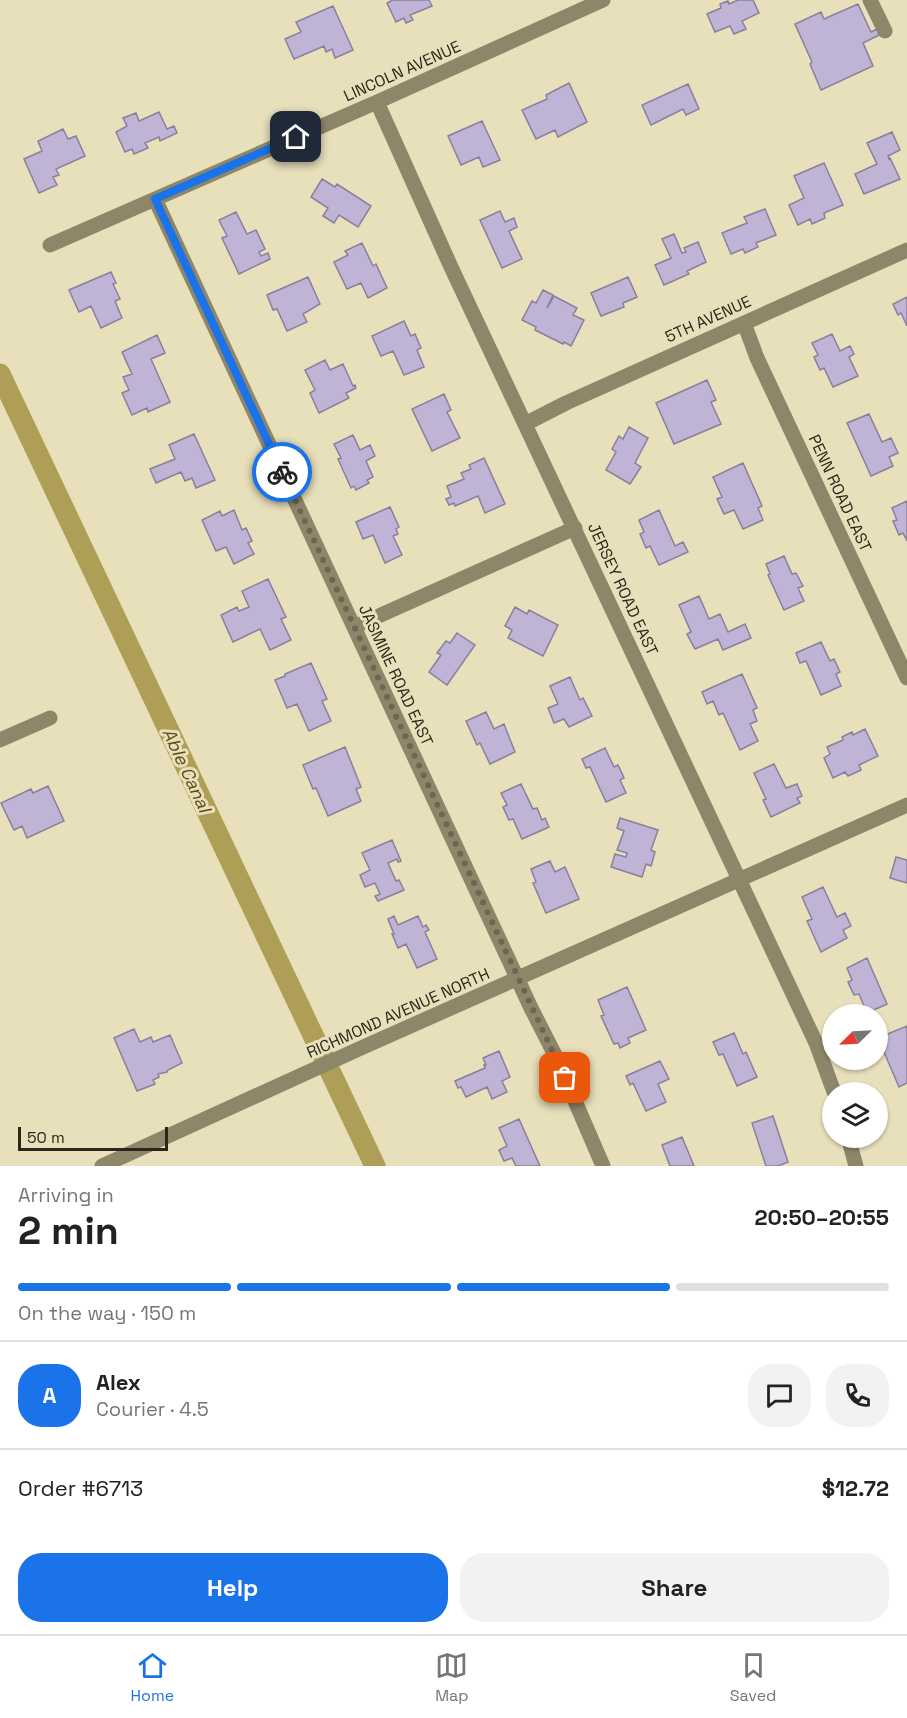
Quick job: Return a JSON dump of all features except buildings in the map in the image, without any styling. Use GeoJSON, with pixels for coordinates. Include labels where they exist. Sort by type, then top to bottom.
{"type":"FeatureCollection","features":[{"type":"Feature","properties":{"kind":"street","name":"LINCOLN AVENUE"},"geometry":{"type":"LineString","coordinates":[[50,245],[603,0]]}},
{"type":"Feature","properties":{"kind":"street"},"geometry":{"type":"LineString","coordinates":[[870,0],[885,31]]}},
{"type":"Feature","properties":{"kind":"street","name":"JERSEY ROAD EAST"},"geometry":{"type":"LineString","coordinates":[[377,102],[451,267],[816,1043],[830,1082]]}},
{"type":"Feature","properties":{"kind":"street","name":"JASMINE ROAD EAST"},"geometry":{"type":"LineString","coordinates":[[155,199],[556,1057],[603,1166]]}},
{"type":"Feature","properties":{"kind":"street","name":"5TH AVENUE"},"geometry":{"type":"LineString","coordinates":[[525,424],[566,403],[907,250]]}},
{"type":"Feature","properties":{"kind":"street","name":"PENN ROAD EAST"},"geometry":{"type":"LineString","coordinates":[[744,323],[757,358],[907,678]]}},
{"type":"Feature","properties":{"kind":"street"},"geometry":{"type":"LineString","coordinates":[[354,627],[574,528]]}},
{"type":"Feature","properties":{"kind":"street"},"geometry":{"type":"LineString","coordinates":[[0,740],[50,718]]}},
{"type":"Feature","properties":{"kind":"street","name":"RICHMOND AVENUE NORTH"},"geometry":{"type":"LineString","coordinates":[[102,1166],[907,805]]}},
{"type":"Feature","properties":{"kind":"street"},"geometry":{"type":"LineString","coordinates":[[851,1148],[856,1166]]}},
{"type":"Feature","properties":{"kind":"waterway","name":"Able Canal"},"geometry":{"type":"LineString","coordinates":[[0,374],[375,1166]]}},
{"type":"Feature","properties":{"kind":"way so far"},"geometry":{"type":"LineString","coordinates":[[282,472],[565,1078]]}},
{"type":"Feature","properties":{"kind":"route"},"geometry":{"type":"LineString","coordinates":[[282,472],[155,199],[296,137]]}}]}
